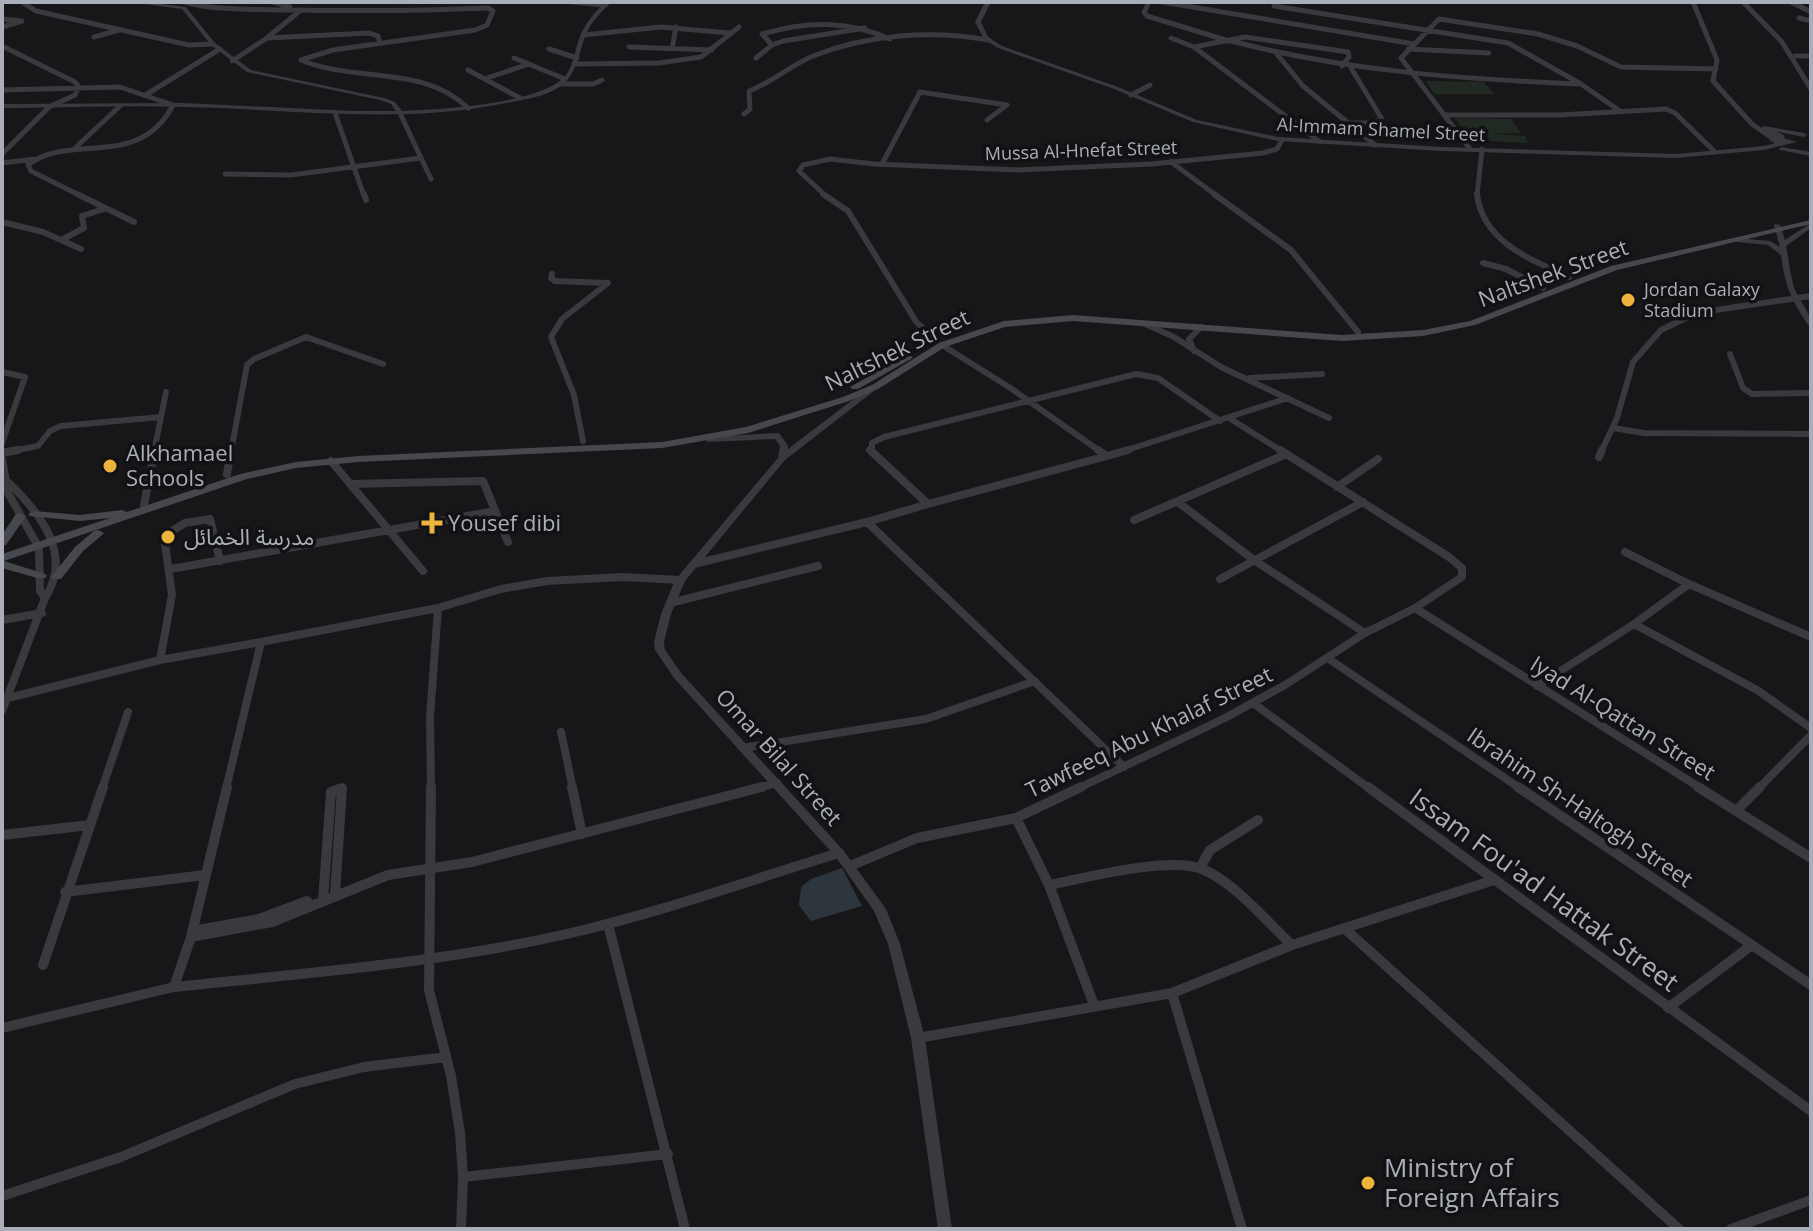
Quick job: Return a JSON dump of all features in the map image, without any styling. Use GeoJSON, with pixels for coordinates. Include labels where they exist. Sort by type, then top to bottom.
{"type":"FeatureCollection","features":[{"type":"Feature","properties":{"kind":"main road","name":"Naltshek Street"},"geometry":{"type":"LineString","coordinates":[[2,551],[52,540],[244,476],[331,461],[635,447],[703,440],[804,415],[875,387],[939,342],[1019,321],[1073,318],[1201,327],[1358,332],[1401,330],[1459,320],[1620,259],[1811,222]]}},
{"type":"Feature","properties":{"kind":"main road","name":"Naltshek Street"},"geometry":{"type":"LineString","coordinates":[[120,517],[227,474],[285,460],[330,454],[690,434],[782,414],[861,384],[982,322],[1045,313],[1106,313],[1361,339],[1438,331],[1500,314],[1614,268],[1778,228]]}},
{"type":"Feature","properties":{"kind":"main road"},"geometry":{"type":"LineString","coordinates":[[34,514],[120,517]]}},
{"type":"Feature","properties":{"kind":"main road"},"geometry":{"type":"LineString","coordinates":[[2,543],[20,516]]}},
{"type":"Feature","properties":{"kind":"main road"},"geometry":{"type":"LineString","coordinates":[[57,577],[86,541],[120,517]]}},
{"type":"Feature","properties":{"kind":"main road","name":"Naltshek Street"},"geometry":{"type":"LineString","coordinates":[[2,558],[38,544]]}},
{"type":"Feature","properties":{"kind":"main road"},"geometry":{"type":"LineString","coordinates":[[2,564],[41,576]]}},
{"type":"Feature","properties":{"kind":"street"},"geometry":{"type":"LineString","coordinates":[[22,2],[36,11],[120,30],[191,45],[213,44]]}},
{"type":"Feature","properties":{"kind":"street"},"geometry":{"type":"LineString","coordinates":[[133,2],[397,12],[477,6],[493,11],[487,25],[480,29],[326,51],[301,60],[318,66],[426,84],[452,94],[468,108]]}},
{"type":"Feature","properties":{"kind":"street"},"geometry":{"type":"LineString","coordinates":[[257,9],[273,2],[300,9]]}},
{"type":"Feature","properties":{"kind":"street"},"geometry":{"type":"LineString","coordinates":[[331,10],[333,2]]}},
{"type":"Feature","properties":{"kind":"street"},"geometry":{"type":"LineString","coordinates":[[573,2],[607,4]]}},
{"type":"Feature","properties":{"kind":"street"},"geometry":{"type":"LineString","coordinates":[[988,2],[978,22],[989,40]]}},
{"type":"Feature","properties":{"kind":"street"},"geometry":{"type":"LineString","coordinates":[[1149,2],[1144,12],[1147,16],[1276,53],[1351,68],[1413,77],[1581,84]]}},
{"type":"Feature","properties":{"kind":"street"},"geometry":{"type":"LineString","coordinates":[[1162,2],[1414,44]]}},
{"type":"Feature","properties":{"kind":"street"},"geometry":{"type":"LineString","coordinates":[[1693,2],[1717,60],[1713,81],[1763,130],[1779,140],[1811,151]]}},
{"type":"Feature","properties":{"kind":"street"},"geometry":{"type":"LineString","coordinates":[[1743,2],[1777,32],[1795,56],[1811,89]]}},
{"type":"Feature","properties":{"kind":"street"},"geometry":{"type":"LineString","coordinates":[[1791,2],[1811,12]]}},
{"type":"Feature","properties":{"kind":"street"},"geometry":{"type":"LineString","coordinates":[[563,82],[576,61],[583,35],[607,4]]}},
{"type":"Feature","properties":{"kind":"street"},"geometry":{"type":"LineString","coordinates":[[184,5],[213,44],[232,61],[253,72],[393,103],[431,179]]}},
{"type":"Feature","properties":{"kind":"street"},"geometry":{"type":"LineString","coordinates":[[1274,6],[1513,45],[1581,84],[1620,111]]}},
{"type":"Feature","properties":{"kind":"street"},"geometry":{"type":"LineString","coordinates":[[232,61],[267,38],[300,9]]}},
{"type":"Feature","properties":{"kind":"street"},"geometry":{"type":"LineString","coordinates":[[1799,18],[1811,21]]}},
{"type":"Feature","properties":{"kind":"street"},"geometry":{"type":"LineString","coordinates":[[2,19],[22,21],[2,27]]}},
{"type":"Feature","properties":{"kind":"street"},"geometry":{"type":"LineString","coordinates":[[1470,149],[1401,58],[1439,19],[1454,19],[1550,37],[1621,67],[1716,69]]}},
{"type":"Feature","properties":{"kind":"street"},"geometry":{"type":"LineString","coordinates":[[772,45],[762,34],[799,25],[848,24],[868,28],[890,39]]}},
{"type":"Feature","properties":{"kind":"street"},"geometry":{"type":"LineString","coordinates":[[629,38],[676,27],[730,33]]}},
{"type":"Feature","properties":{"kind":"street"},"geometry":{"type":"LineString","coordinates":[[672,49],[676,27]]}},
{"type":"Feature","properties":{"kind":"street"},"geometry":{"type":"LineString","coordinates":[[549,49],[576,61],[685,61],[713,50],[739,27]]}},
{"type":"Feature","properties":{"kind":"street"},"geometry":{"type":"LineString","coordinates":[[756,58],[772,45],[868,28]]}},
{"type":"Feature","properties":{"kind":"street"},"geometry":{"type":"LineString","coordinates":[[94,37],[120,30]]}},
{"type":"Feature","properties":{"kind":"street"},"geometry":{"type":"LineString","coordinates":[[267,38],[369,33],[378,36],[380,43]]}},
{"type":"Feature","properties":{"kind":"street"},"geometry":{"type":"LineString","coordinates":[[583,35],[629,38],[672,49],[713,50]]}},
{"type":"Feature","properties":{"kind":"street"},"geometry":{"type":"LineString","coordinates":[[744,114],[750,109],[749,91],[775,81],[809,58],[830,50],[890,39],[964,35],[989,40]]}},
{"type":"Feature","properties":{"kind":"street"},"geometry":{"type":"LineString","coordinates":[[1194,47],[1251,37],[1345,51],[1350,55],[1342,66]]}},
{"type":"Feature","properties":{"kind":"street"},"geometry":{"type":"LineString","coordinates":[[629,38],[629,63]]}},
{"type":"Feature","properties":{"kind":"street"},"geometry":{"type":"LineString","coordinates":[[1171,38],[1194,47],[1320,142]]}},
{"type":"Feature","properties":{"kind":"street","name":"Al-Immam Shamel Street"},"geometry":{"type":"LineString","coordinates":[[989,40],[1205,124],[1282,140],[1676,156],[1742,149],[1809,135]]}},
{"type":"Feature","properties":{"kind":"street"},"geometry":{"type":"LineString","coordinates":[[2,46],[75,82],[79,87]]}},
{"type":"Feature","properties":{"kind":"street"},"geometry":{"type":"LineString","coordinates":[[147,94],[220,49]]}},
{"type":"Feature","properties":{"kind":"street"},"geometry":{"type":"LineString","coordinates":[[1408,49],[1489,53]]}},
{"type":"Feature","properties":{"kind":"street"},"geometry":{"type":"LineString","coordinates":[[1276,53],[1276,59],[1291,76],[1375,145]]}},
{"type":"Feature","properties":{"kind":"street"},"geometry":{"type":"LineString","coordinates":[[1795,56],[1811,56]]}},
{"type":"Feature","properties":{"kind":"street"},"geometry":{"type":"LineString","coordinates":[[514,58],[563,82]]}},
{"type":"Feature","properties":{"kind":"street"},"geometry":{"type":"LineString","coordinates":[[487,78],[530,64]]}},
{"type":"Feature","properties":{"kind":"street"},"geometry":{"type":"LineString","coordinates":[[1348,123],[1374,123],[1382,119],[1351,68]]}},
{"type":"Feature","properties":{"kind":"street"},"geometry":{"type":"LineString","coordinates":[[468,70],[520,98]]}},
{"type":"Feature","properties":{"kind":"street"},"geometry":{"type":"LineString","coordinates":[[2,106],[173,105],[335,113],[399,111],[468,108],[520,98],[563,82],[593,84],[602,80]]}},
{"type":"Feature","properties":{"kind":"street"},"geometry":{"type":"LineString","coordinates":[[1131,95],[1150,85]]}},
{"type":"Feature","properties":{"kind":"street"},"geometry":{"type":"LineString","coordinates":[[2,154],[49,107],[75,95],[79,87]]}},
{"type":"Feature","properties":{"kind":"street"},"geometry":{"type":"LineString","coordinates":[[2,90],[120,87],[173,105]]}},
{"type":"Feature","properties":{"kind":"street"},"geometry":{"type":"LineString","coordinates":[[882,164],[920,92],[930,91],[1007,105],[987,120]]}},
{"type":"Feature","properties":{"kind":"street"},"geometry":{"type":"LineString","coordinates":[[2,163],[143,139],[169,116],[173,105]]}},
{"type":"Feature","properties":{"kind":"street"},"geometry":{"type":"LineString","coordinates":[[72,151],[120,106]]}},
{"type":"Feature","properties":{"kind":"street"},"geometry":{"type":"LineString","coordinates":[[1444,115],[1672,110],[1715,152]]}},
{"type":"Feature","properties":{"kind":"street"},"geometry":{"type":"LineString","coordinates":[[335,113],[366,200]]}},
{"type":"Feature","properties":{"kind":"street"},"geometry":{"type":"LineString","coordinates":[[1763,130],[1809,135]]}},
{"type":"Feature","properties":{"kind":"street"},"geometry":{"type":"LineString","coordinates":[[1763,130],[1761,146],[1811,151]]}},
{"type":"Feature","properties":{"kind":"street"},"geometry":{"type":"LineString","coordinates":[[1779,140],[1794,141],[1809,135]]}},
{"type":"Feature","properties":{"kind":"street"},"geometry":{"type":"LineString","coordinates":[[1809,135],[1806,141],[1811,151]]}},
{"type":"Feature","properties":{"kind":"street","name":"Mussa Al-Hnefat Street"},"geometry":{"type":"LineString","coordinates":[[939,342],[917,323],[848,211],[817,190],[799,171],[807,163],[825,158],[874,164],[1018,170],[1171,162],[1271,152],[1279,147],[1282,140]]}},
{"type":"Feature","properties":{"kind":"street"},"geometry":{"type":"LineString","coordinates":[[1794,141],[1811,151]]}},
{"type":"Feature","properties":{"kind":"street"},"geometry":{"type":"LineString","coordinates":[[1482,149],[1476,195],[1489,226],[1514,247],[1569,277]]}},
{"type":"Feature","properties":{"kind":"street"},"geometry":{"type":"LineString","coordinates":[[225,174],[291,175],[421,158]]}},
{"type":"Feature","properties":{"kind":"street"},"geometry":{"type":"LineString","coordinates":[[36,159],[28,165],[31,171],[134,222]]}},
{"type":"Feature","properties":{"kind":"street"},"geometry":{"type":"LineString","coordinates":[[1171,162],[1291,250],[1358,332]]}},
{"type":"Feature","properties":{"kind":"street"},"geometry":{"type":"LineString","coordinates":[[63,239],[84,228],[82,216],[104,209]]}},
{"type":"Feature","properties":{"kind":"street"},"geometry":{"type":"LineString","coordinates":[[2,222],[63,239],[81,249]]}},
{"type":"Feature","properties":{"kind":"street"},"geometry":{"type":"LineString","coordinates":[[1784,244],[1811,222]]}},
{"type":"Feature","properties":{"kind":"street"},"geometry":{"type":"LineString","coordinates":[[1778,228],[1795,299],[1811,323]]}},
{"type":"Feature","properties":{"kind":"street"},"geometry":{"type":"LineString","coordinates":[[1737,240],[1770,243],[1784,254]]}},
{"type":"Feature","properties":{"kind":"street"},"geometry":{"type":"LineString","coordinates":[[1483,263],[1506,269],[1543,288]]}},
{"type":"Feature","properties":{"kind":"street"},"geometry":{"type":"LineString","coordinates":[[552,274],[551,278],[555,281],[608,283],[562,319],[551,337],[574,395],[583,441]]}},
{"type":"Feature","properties":{"kind":"street"},"geometry":{"type":"LineString","coordinates":[[1599,457],[1613,428],[1633,362],[1661,330],[1696,313],[1811,296]]}},
{"type":"Feature","properties":{"kind":"street"},"geometry":{"type":"LineString","coordinates":[[1142,323],[1329,418]]}},
{"type":"Feature","properties":{"kind":"street"},"geometry":{"type":"LineString","coordinates":[[1194,352],[1189,339],[1201,327]]}},
{"type":"Feature","properties":{"kind":"street"},"geometry":{"type":"LineString","coordinates":[[227,474],[247,365],[254,359],[306,337],[383,364]]}},
{"type":"Feature","properties":{"kind":"street"},"geometry":{"type":"LineString","coordinates":[[939,342],[1107,456]]}},
{"type":"Feature","properties":{"kind":"street"},"geometry":{"type":"LineString","coordinates":[[1730,354],[1748,392],[1760,395],[1811,393]]}},
{"type":"Feature","properties":{"kind":"street"},"geometry":{"type":"LineString","coordinates":[[2,372],[25,377],[25,384],[2,443]]}},
{"type":"Feature","properties":{"kind":"street"},"geometry":{"type":"LineString","coordinates":[[928,504],[873,454],[872,443],[884,437],[1027,400],[1143,374],[1158,378],[1363,502]]}},
{"type":"Feature","properties":{"kind":"street"},"geometry":{"type":"LineString","coordinates":[[1247,379],[1322,374]]}},
{"type":"Feature","properties":{"kind":"street","name":"Omar Bilal Street"},"geometry":{"type":"LineString","coordinates":[[875,387],[782,458],[680,580],[660,632],[660,650],[678,676],[850,866],[886,922],[918,1038],[945,1229]]}},
{"type":"Feature","properties":{"kind":"street"},"geometry":{"type":"LineString","coordinates":[[144,505],[166,392]]}},
{"type":"Feature","properties":{"kind":"street"},"geometry":{"type":"LineString","coordinates":[[694,564],[867,522],[1107,456],[1288,398]]}},
{"type":"Feature","properties":{"kind":"street"},"geometry":{"type":"LineString","coordinates":[[45,598],[40,591],[38,544],[8,493],[9,483],[2,456],[38,446],[50,431],[61,426],[161,417]]}},
{"type":"Feature","properties":{"kind":"street"},"geometry":{"type":"LineString","coordinates":[[1613,428],[1644,433],[1811,434]]}},
{"type":"Feature","properties":{"kind":"street"},"geometry":{"type":"LineString","coordinates":[[703,440],[770,434],[782,439],[782,458]]}},
{"type":"Feature","properties":{"kind":"street"},"geometry":{"type":"LineString","coordinates":[[1134,520],[1284,455]]}},
{"type":"Feature","properties":{"kind":"street"},"geometry":{"type":"LineString","coordinates":[[1337,487],[1378,459]]}},
{"type":"Feature","properties":{"kind":"street"},"geometry":{"type":"LineString","coordinates":[[331,461],[423,571]]}},
{"type":"Feature","properties":{"kind":"street"},"geometry":{"type":"LineString","coordinates":[[350,484],[480,480],[486,484],[508,542]]}},
{"type":"Feature","properties":{"kind":"street"},"geometry":{"type":"LineString","coordinates":[[2,711],[42,613],[45,598],[54,589],[57,577],[57,553],[52,540],[9,483]]}},
{"type":"Feature","properties":{"kind":"street"},"geometry":{"type":"LineString","coordinates":[[1220,579],[1363,502]]}},
{"type":"Feature","properties":{"kind":"street","name":"Tawfeeq Abu Khalaf Street"},"geometry":{"type":"LineString","coordinates":[[1094,1005],[1049,885],[1016,818],[1253,703],[1329,659],[1365,633],[1415,608],[1460,580],[1462,568],[1363,502]]}},
{"type":"Feature","properties":{"kind":"street"},"geometry":{"type":"LineString","coordinates":[[1179,503],[1254,560],[1365,633]]}},
{"type":"Feature","properties":{"kind":"street"},"geometry":{"type":"LineString","coordinates":[[171,569],[495,511]]}},
{"type":"Feature","properties":{"kind":"street"},"geometry":{"type":"LineString","coordinates":[[160,660],[171,609],[171,569],[164,536],[175,527],[201,518],[213,521],[220,561]]}},
{"type":"Feature","properties":{"kind":"street"},"geometry":{"type":"LineString","coordinates":[[867,522],[1124,767]]}},
{"type":"Feature","properties":{"kind":"street"},"geometry":{"type":"LineString","coordinates":[[1625,552],[1689,584],[1811,637]]}},
{"type":"Feature","properties":{"kind":"street"},"geometry":{"type":"LineString","coordinates":[[670,603],[818,566]]}},
{"type":"Feature","properties":{"kind":"street"},"geometry":{"type":"LineString","coordinates":[[8,698],[160,660],[438,608],[501,589],[547,581],[622,577],[680,580]]}},
{"type":"Feature","properties":{"kind":"street"},"geometry":{"type":"LineString","coordinates":[[1537,686],[1634,624],[1689,584]]}},
{"type":"Feature","properties":{"kind":"street"},"geometry":{"type":"LineString","coordinates":[[438,608],[430,717],[432,866],[427,960],[429,990],[459,1119],[463,1177],[461,1229]]}},
{"type":"Feature","properties":{"kind":"street","name":"Iyad Al-Qattan Street"},"geometry":{"type":"LineString","coordinates":[[1415,608],[1811,858]]}},
{"type":"Feature","properties":{"kind":"street"},"geometry":{"type":"LineString","coordinates":[[2,620],[42,613]]}},
{"type":"Feature","properties":{"kind":"street"},"geometry":{"type":"LineString","coordinates":[[1634,624],[1770,700],[1807,722],[1811,728]]}},
{"type":"Feature","properties":{"kind":"street"},"geometry":{"type":"LineString","coordinates":[[174,987],[192,934],[261,642]]}},
{"type":"Feature","properties":{"kind":"street","name":"Ibrahim Sh-Haltogh Street"},"geometry":{"type":"LineString","coordinates":[[1329,659],[1811,985]]}},
{"type":"Feature","properties":{"kind":"street"},"geometry":{"type":"LineString","coordinates":[[743,748],[926,719],[1035,681]]}},
{"type":"Feature","properties":{"kind":"street","name":"Issam Fou'ad Hattak Street"},"geometry":{"type":"LineString","coordinates":[[1253,703],[1811,1111]]}},
{"type":"Feature","properties":{"kind":"street"},"geometry":{"type":"LineString","coordinates":[[43,965],[128,712]]}},
{"type":"Feature","properties":{"kind":"street"},"geometry":{"type":"LineString","coordinates":[[561,732],[582,834]]}},
{"type":"Feature","properties":{"kind":"street"},"geometry":{"type":"LineString","coordinates":[[1737,810],[1811,735]]}},
{"type":"Feature","properties":{"kind":"street"},"geometry":{"type":"LineString","coordinates":[[192,934],[260,925],[335,892],[388,875],[449,865],[582,834],[777,783]]}},
{"type":"Feature","properties":{"kind":"street"},"geometry":{"type":"LineString","coordinates":[[323,897],[331,792],[338,788],[344,789],[335,892]]}},
{"type":"Feature","properties":{"kind":"street"},"geometry":{"type":"LineString","coordinates":[[330,807],[343,804]]}},
{"type":"Feature","properties":{"kind":"street"},"geometry":{"type":"LineString","coordinates":[[850,866],[917,838],[1016,818]]}},
{"type":"Feature","properties":{"kind":"street"},"geometry":{"type":"LineString","coordinates":[[1200,868],[1210,850],[1258,820]]}},
{"type":"Feature","properties":{"kind":"street"},"geometry":{"type":"LineString","coordinates":[[2,835],[90,825]]}},
{"type":"Feature","properties":{"kind":"street"},"geometry":{"type":"LineString","coordinates":[[2,1028],[174,987],[427,960],[608,924],[839,853]]}},
{"type":"Feature","properties":{"kind":"street"},"geometry":{"type":"LineString","coordinates":[[1049,885],[1179,866],[1200,868],[1292,945]]}},
{"type":"Feature","properties":{"kind":"street"},"geometry":{"type":"LineString","coordinates":[[65,892],[205,875]]}},
{"type":"Feature","properties":{"kind":"street"},"geometry":{"type":"LineString","coordinates":[[918,1038],[1172,993],[1292,945],[1494,880]]}},
{"type":"Feature","properties":{"kind":"street"},"geometry":{"type":"LineString","coordinates":[[608,924],[685,1229]]}},
{"type":"Feature","properties":{"kind":"street"},"geometry":{"type":"LineString","coordinates":[[1344,928],[1679,1229]]}},
{"type":"Feature","properties":{"kind":"street"},"geometry":{"type":"LineString","coordinates":[[1668,1008],[1752,945]]}},
{"type":"Feature","properties":{"kind":"street"},"geometry":{"type":"LineString","coordinates":[[1172,993],[1242,1229]]}},
{"type":"Feature","properties":{"kind":"street"},"geometry":{"type":"LineString","coordinates":[[2,1196],[107,1162],[295,1084],[364,1067],[446,1057]]}},
{"type":"Feature","properties":{"kind":"street"},"geometry":{"type":"LineString","coordinates":[[463,1177],[668,1154]]}},
{"type":"Feature","properties":{"kind":"street"},"geometry":{"type":"LineString","coordinates":[[1731,1229],[1811,1200]]}},
{"type":"Feature","properties":{"kind":"shaded area"},"geometry":{"type":"Polygon","coordinates":[[[1426,81],[1484,82],[1494,94],[1434,94],[1426,81]]]}},
{"type":"Feature","properties":{"kind":"shaded area"},"geometry":{"type":"Polygon","coordinates":[[[1455,118],[1511,119],[1521,133],[1493,134],[1525,136],[1528,143],[1490,141],[1487,133],[1465,132],[1455,118]]]}},
{"type":"Feature","properties":{"kind":"shaded area"},"geometry":{"type":"Polygon","coordinates":[[[842,868],[862,906],[811,921],[799,905],[801,887],[811,879],[842,868]]]}},
{"type":"Feature","properties":{"kind":"place","name":"Jordan Galaxy Stadium"},"geometry":{"type":"Point","coordinates":[1628,300]}},
{"type":"Feature","properties":{"kind":"place","name":"Alkhamael Schools"},"geometry":{"type":"Point","coordinates":[110,466]}},
{"type":"Feature","properties":{"kind":"place","name":"Yousef dibi"},"geometry":{"type":"Point","coordinates":[432,523]}},
{"type":"Feature","properties":{"kind":"place","name":"مدرسة الخمائل"},"geometry":{"type":"Point","coordinates":[168,537]}},
{"type":"Feature","properties":{"kind":"place","name":"Ministry of Foreign Affairs"},"geometry":{"type":"Point","coordinates":[1368,1183]}}]}
